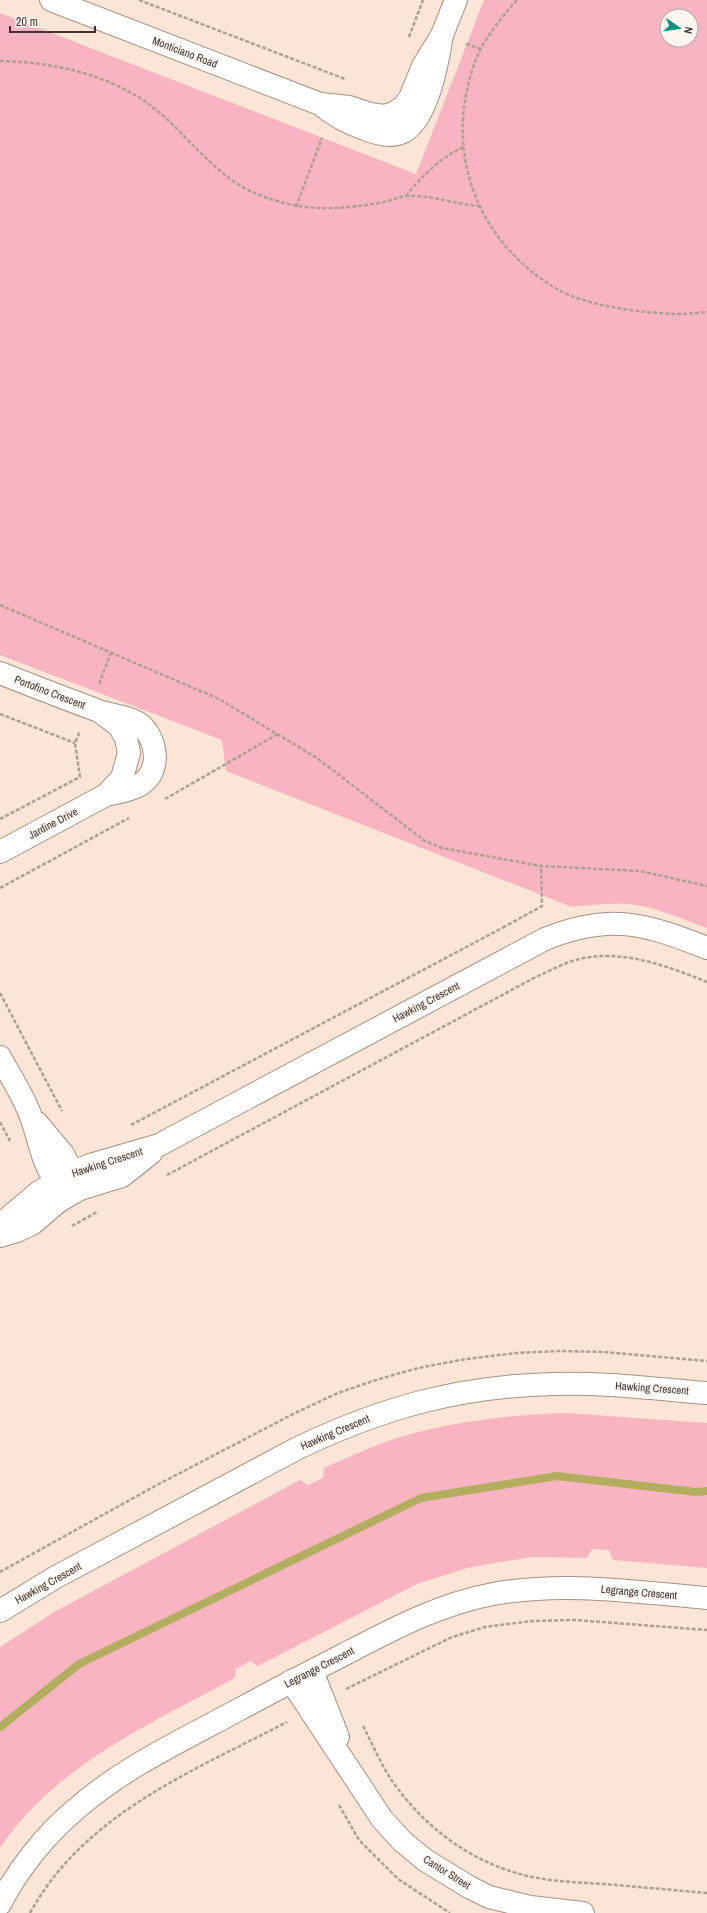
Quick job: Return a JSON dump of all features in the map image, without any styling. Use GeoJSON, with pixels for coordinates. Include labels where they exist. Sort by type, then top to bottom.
{"type":"FeatureCollection","features":[{"type":"Feature","properties":{"kind":"street","name":"Monticiano Road"},"geometry":{"type":"LineString","coordinates":[[51,0],[329,107],[384,116],[394,113],[403,107],[410,98],[423,66],[442,35],[456,0]]}},
{"type":"Feature","properties":{"kind":"street","name":"Portofino Crescent"},"geometry":{"type":"LineString","coordinates":[[0,673],[95,710],[128,719],[142,726],[152,742]]}},
{"type":"Feature","properties":{"kind":"street","name":"Portofino Crescent"},"geometry":{"type":"LineString","coordinates":[[95,710],[119,726],[126,738],[129,753]]}},
{"type":"Feature","properties":{"kind":"street","name":"Jardine Drive"},"geometry":{"type":"LineString","coordinates":[[0,852],[106,795],[144,784],[152,774],[156,759],[152,742]]}},
{"type":"Feature","properties":{"kind":"street","name":"Jardine Drive"},"geometry":{"type":"LineString","coordinates":[[106,795],[122,778],[129,753]]}},
{"type":"Feature","properties":{"kind":"street","name":"Hawking Crescent"},"geometry":{"type":"LineString","coordinates":[[0,1225],[39,1192],[66,1183],[91,1185],[122,1176],[160,1145],[510,956],[564,931],[587,925],[610,923],[633,924],[654,928],[707,948]]}},
{"type":"Feature","properties":{"kind":"street"},"geometry":{"type":"LineString","coordinates":[[0,1057],[31,1116],[45,1164],[66,1183]]}},
{"type":"Feature","properties":{"kind":"street","name":"Hawking Crescent"},"geometry":{"type":"LineString","coordinates":[[0,1236],[17,1231],[32,1224],[66,1183]]}},
{"type":"Feature","properties":{"kind":"street","name":"Hawking Crescent"},"geometry":{"type":"LineString","coordinates":[[0,1611],[56,1577],[298,1448],[339,1429],[405,1405],[474,1390],[554,1384],[598,1385],[707,1393]]}},
{"type":"Feature","properties":{"kind":"street","name":"Legrange Crescent"},"geometry":{"type":"LineString","coordinates":[[0,1904],[18,1875],[55,1829],[99,1790],[144,1762],[291,1681],[391,1630],[426,1614],[462,1601],[524,1589],[584,1588],[707,1598]]}},
{"type":"Feature","properties":{"kind":"street","name":"Cantor Street"},"geometry":{"type":"LineString","coordinates":[[312,1671],[350,1768]]}},
{"type":"Feature","properties":{"kind":"street","name":"Cantor Street"},"geometry":{"type":"LineString","coordinates":[[291,1681],[350,1768],[370,1802],[392,1830],[424,1860],[482,1894],[530,1907],[583,1913]]}},
{"type":"Feature","properties":{"kind":"path"},"geometry":{"type":"LineString","coordinates":[[139,0],[346,80],[329,107],[296,207]]}},
{"type":"Feature","properties":{"kind":"path"},"geometry":{"type":"LineString","coordinates":[[408,39],[423,0]]}},
{"type":"Feature","properties":{"kind":"path"},"geometry":{"type":"LineString","coordinates":[[517,0],[484,43],[470,78],[463,116],[464,148],[466,171],[478,206],[499,239],[528,268],[557,289],[592,302],[639,311],[678,314],[707,312]]}},
{"type":"Feature","properties":{"kind":"path"},"geometry":{"type":"LineString","coordinates":[[0,61],[29,61],[59,66],[90,75],[119,87],[147,103],[168,120],[225,175],[255,194],[296,207],[347,208],[384,202],[406,196],[432,197],[478,206]]}},
{"type":"Feature","properties":{"kind":"path"},"geometry":{"type":"LineString","coordinates":[[406,196],[415,184],[454,151],[464,148]]}},
{"type":"Feature","properties":{"kind":"path"},"geometry":{"type":"LineString","coordinates":[[0,604],[219,699],[317,758],[425,841],[442,848],[541,866],[640,871],[707,886]]}},
{"type":"Feature","properties":{"kind":"path"},"geometry":{"type":"LineString","coordinates":[[0,819],[80,777],[75,743],[95,710],[111,653]]}},
{"type":"Feature","properties":{"kind":"path"},"geometry":{"type":"LineString","coordinates":[[0,714],[75,743]]}},
{"type":"Feature","properties":{"kind":"path"},"geometry":{"type":"LineString","coordinates":[[158,803],[278,734]]}},
{"type":"Feature","properties":{"kind":"path"},"geometry":{"type":"LineString","coordinates":[[0,888],[130,818]]}},
{"type":"Feature","properties":{"kind":"path"},"geometry":{"type":"LineString","coordinates":[[130,1125],[504,927]]}},
{"type":"Feature","properties":{"kind":"path"},"geometry":{"type":"LineString","coordinates":[[163,1177],[532,979],[573,961],[594,957],[619,956],[659,963],[707,982]]}},
{"type":"Feature","properties":{"kind":"path"},"geometry":{"type":"LineString","coordinates":[[0,993],[65,1115]]}},
{"type":"Feature","properties":{"kind":"path"},"geometry":{"type":"LineString","coordinates":[[0,1122],[14,1148]]}},
{"type":"Feature","properties":{"kind":"path"},"geometry":{"type":"LineString","coordinates":[[68,1228],[102,1210]]}},
{"type":"Feature","properties":{"kind":"path"},"geometry":{"type":"LineString","coordinates":[[344,1690],[348,1697]]}},
{"type":"Feature","properties":{"kind":"path"},"geometry":{"type":"LineString","coordinates":[[362,1724],[393,1783],[409,1804],[449,1841],[471,1854],[509,1871],[549,1880],[707,1893]]}},
{"type":"Feature","properties":{"kind":"shaded area"},"geometry":{"type":"Polygon","coordinates":[[[484,0],[707,0],[707,928],[668,913],[637,905],[613,904],[572,907],[226,771],[222,740],[0,655],[0,13],[416,174],[484,0]]]}},
{"type":"Feature","properties":{"kind":"shaded area"},"geometry":{"type":"Polygon","coordinates":[[[565,1413],[707,1423],[707,1568],[613,1560],[609,1550],[592,1549],[587,1558],[533,1557],[500,1562],[467,1568],[417,1584],[258,1666],[250,1661],[236,1669],[235,1678],[170,1712],[107,1749],[48,1793],[23,1819],[0,1848],[0,1647],[56,1611],[300,1480],[308,1485],[323,1478],[324,1468],[371,1447],[420,1431],[461,1423],[502,1417],[565,1413]]]}},
{"type":"Feature","properties":{"kind":"waterway"},"geometry":{"type":"LineString","coordinates":[[0,1727],[79,1664],[421,1498],[557,1476],[696,1492],[707,1491]]}}]}
